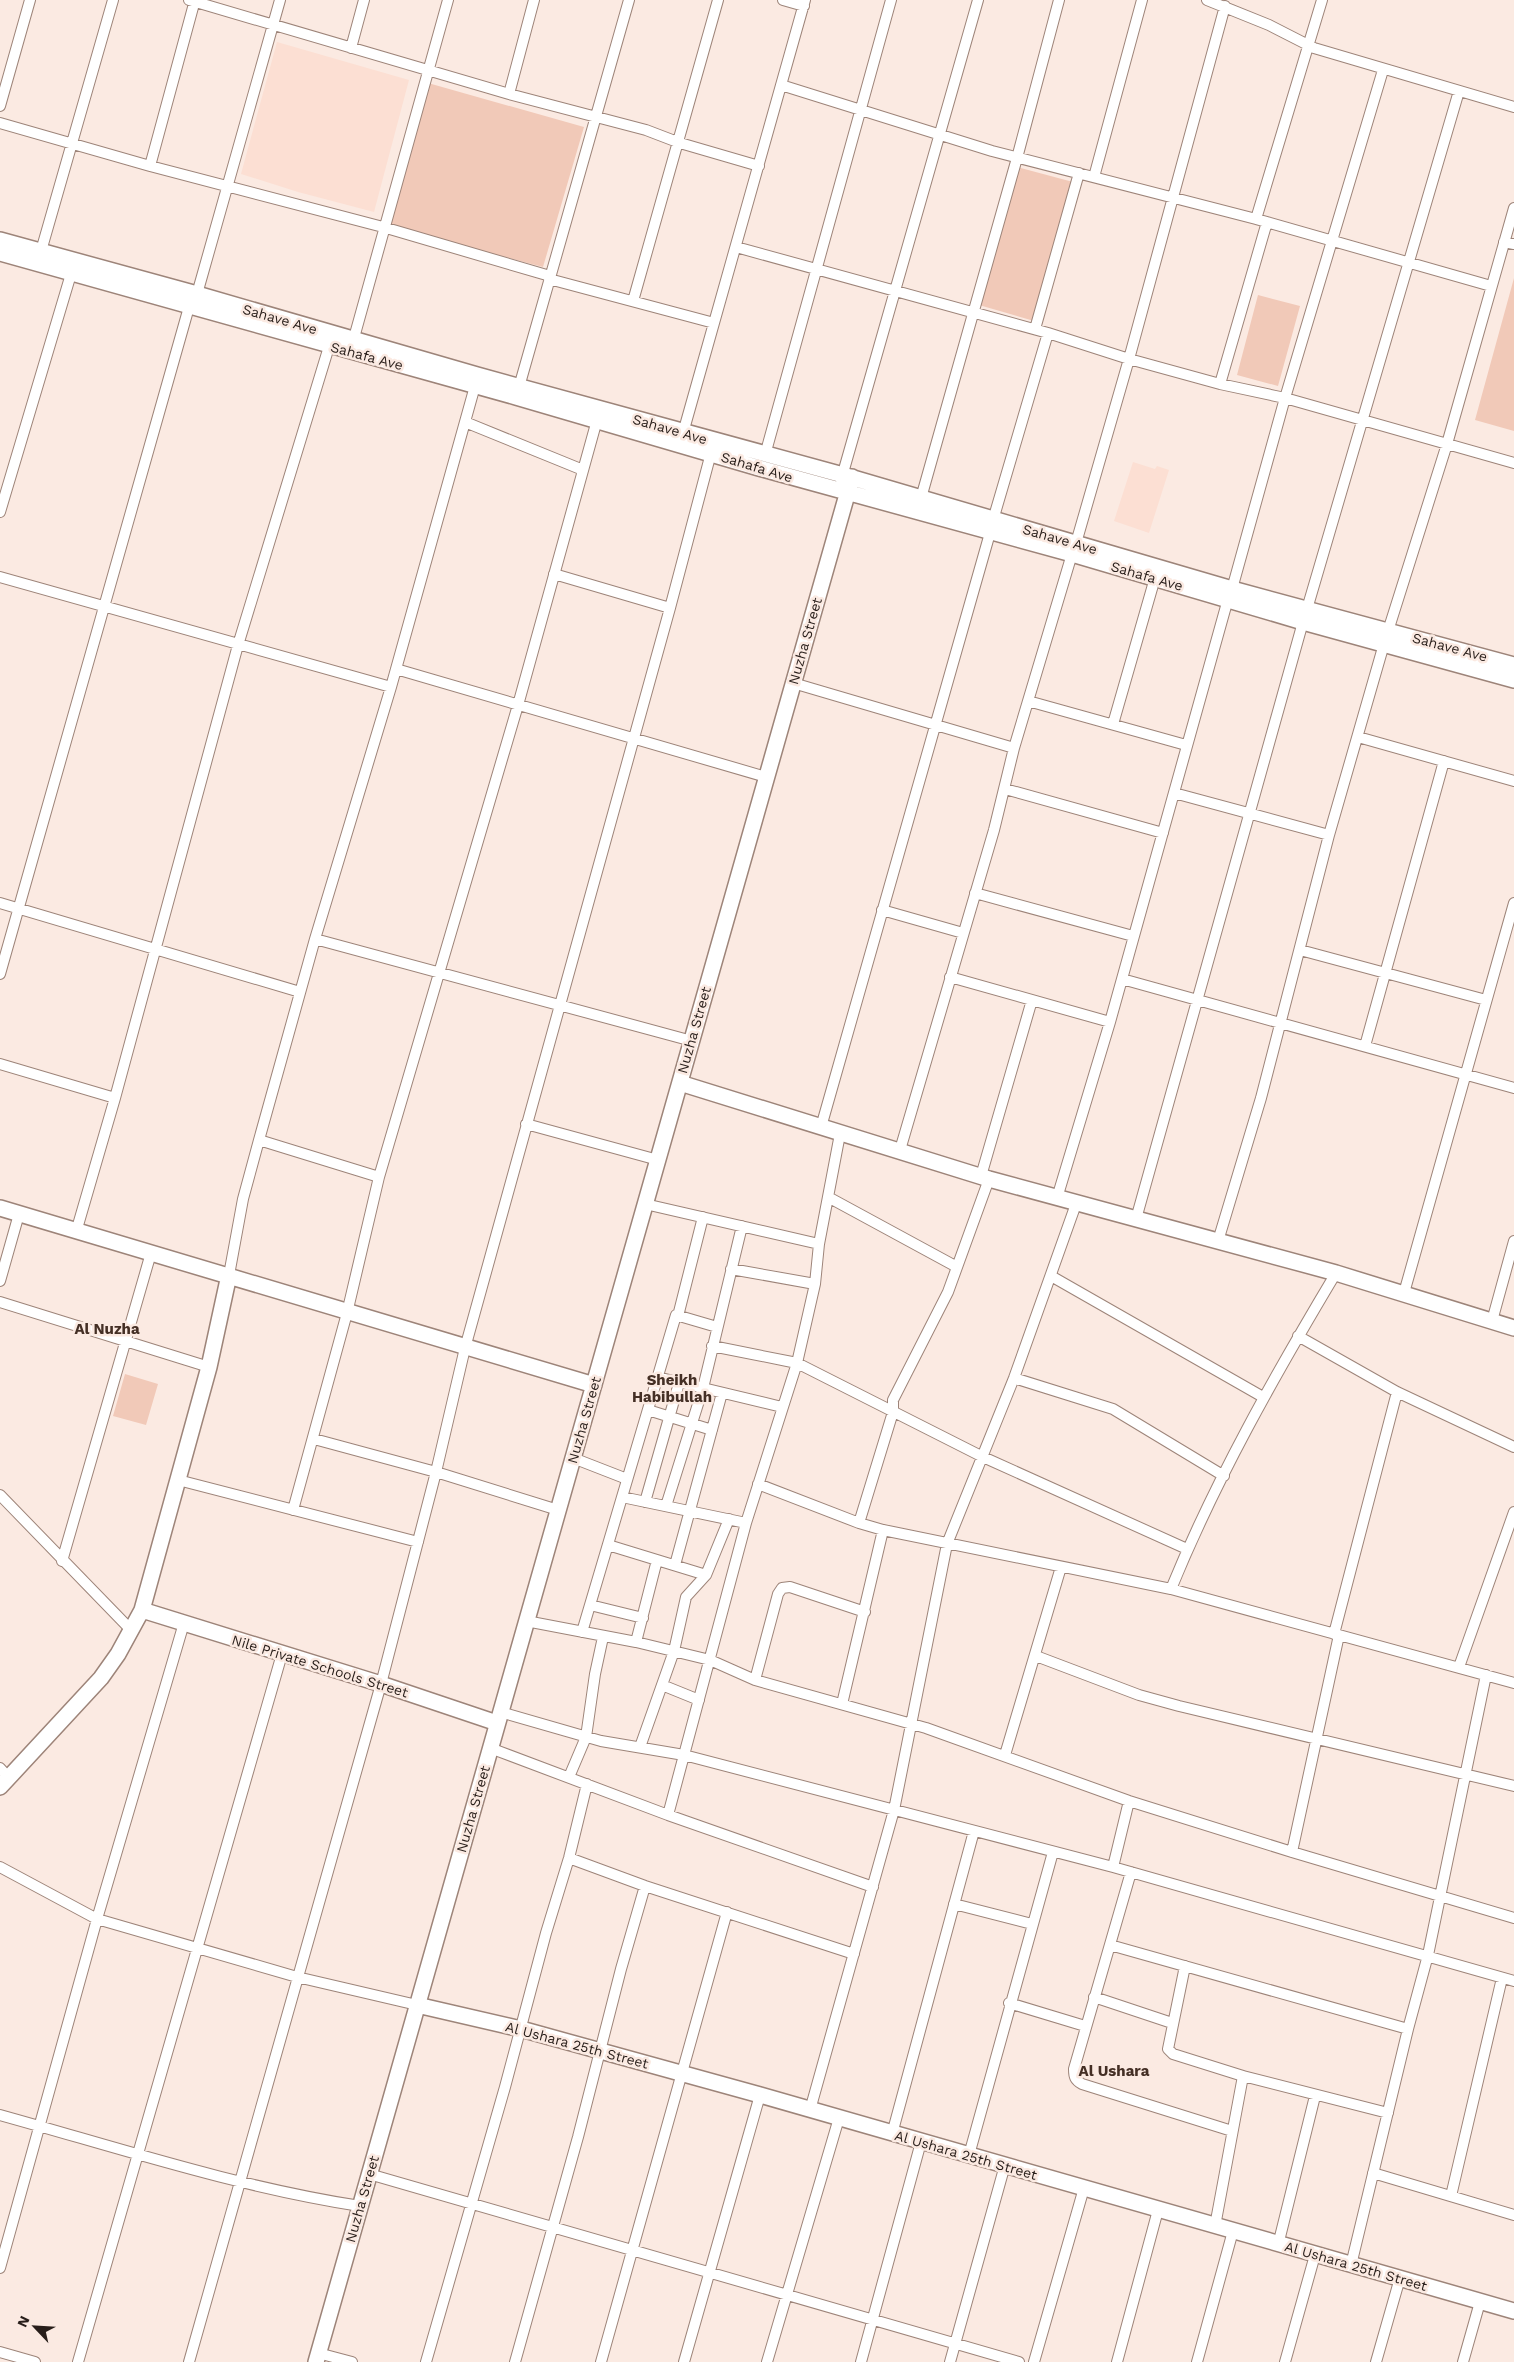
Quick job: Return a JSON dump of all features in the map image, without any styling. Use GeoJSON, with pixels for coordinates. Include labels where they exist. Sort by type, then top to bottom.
{"type":"FeatureCollection","features":[{"type":"Feature","properties":{"kind":"street"},"geometry":{"type":"LineString","coordinates":[[0,106],[30,0]]}},
{"type":"Feature","properties":{"kind":"street"},"geometry":{"type":"LineString","coordinates":[[41,251],[73,145],[113,0]]}},
{"type":"Feature","properties":{"kind":"street"},"geometry":{"type":"LineString","coordinates":[[0,974],[103,607],[280,0]]}},
{"type":"Feature","properties":{"kind":"street"},"geometry":{"type":"LineString","coordinates":[[351,48],[364,0]]}},
{"type":"Feature","properties":{"kind":"street"},"geometry":{"type":"LineString","coordinates":[[352,345],[383,227],[448,0]]}},
{"type":"Feature","properties":{"kind":"street"},"geometry":{"type":"LineString","coordinates":[[509,94],[534,0]]}},
{"type":"Feature","properties":{"kind":"street"},"geometry":{"type":"LineString","coordinates":[[519,387],[629,0]]}},
{"type":"Feature","properties":{"kind":"street"},"geometry":{"type":"LineString","coordinates":[[633,301],[680,143],[718,0]]}},
{"type":"Feature","properties":{"kind":"street"},"geometry":{"type":"LineString","coordinates":[[683,433],[805,3],[783,0]]}},
{"type":"Feature","properties":{"kind":"street"},"geometry":{"type":"LineString","coordinates":[[766,455],[891,0]]}},
{"type":"Feature","properties":{"kind":"street"},"geometry":{"type":"LineString","coordinates":[[847,476],[896,291],[978,0]]}},
{"type":"Feature","properties":{"kind":"street"},"geometry":{"type":"LineString","coordinates":[[920,498],[974,313],[1059,0]]}},
{"type":"Feature","properties":{"kind":"street"},"geometry":{"type":"LineString","coordinates":[[1094,177],[1142,0]]}},
{"type":"Feature","properties":{"kind":"street"},"geometry":{"type":"LineString","coordinates":[[1207,0],[1225,6],[1308,45],[1383,70],[1514,107]]}},
{"type":"Feature","properties":{"kind":"street"},"geometry":{"type":"LineString","coordinates":[[1256,219],[1322,0]]}},
{"type":"Feature","properties":{"kind":"street"},"geometry":{"type":"LineString","coordinates":[[150,166],[193,1],[428,71],[646,130],[680,143],[759,166]]}},
{"type":"Feature","properties":{"kind":"street"},"geometry":{"type":"LineString","coordinates":[[900,1150],[1005,789],[1014,748],[1129,359],[1225,6]]}},
{"type":"Feature","properties":{"kind":"street"},"geometry":{"type":"LineString","coordinates":[[1057,1198],[1110,1022],[1186,745],[1285,398],[1383,70]]}},
{"type":"Feature","properties":{"kind":"street"},"geometry":{"type":"LineString","coordinates":[[781,85],[1017,158],[1256,219],[1491,286]]}},
{"type":"Feature","properties":{"kind":"street"},"geometry":{"type":"LineString","coordinates":[[1136,1220],[1305,615],[1458,91]]}},
{"type":"Feature","properties":{"kind":"street"},"geometry":{"type":"LineString","coordinates":[[0,123],[150,166],[383,227],[549,277],[714,323]]}},
{"type":"Feature","properties":{"kind":"street"},"geometry":{"type":"LineString","coordinates":[[1035,329],[1079,173]]}},
{"type":"Feature","properties":{"kind":"street"},"geometry":{"type":"LineString","coordinates":[[1218,1241],[1282,1023],[1329,835],[1386,637],[1446,444],[1491,286],[1509,243],[1514,208]]}},
{"type":"Feature","properties":{"kind":"street"},"geometry":{"type":"LineString","coordinates":[[1220,384],[1267,222]]}},
{"type":"Feature","properties":{"kind":"street","name":"Sahave Ave"},"geometry":{"type":"LineString","coordinates":[[0,240],[41,251],[193,300],[331,340],[519,387],[847,476],[920,498],[992,526],[1230,594],[1386,637],[1514,664]]}},
{"type":"Feature","properties":{"kind":"street"},"geometry":{"type":"LineString","coordinates":[[736,247],[1035,329],[1129,359],[1220,384],[1285,398],[1514,464]]}},
{"type":"Feature","properties":{"kind":"street"},"geometry":{"type":"LineString","coordinates":[[0,253],[71,274],[193,300]]}},
{"type":"Feature","properties":{"kind":"street"},"geometry":{"type":"LineString","coordinates":[[0,512],[71,274]]}},
{"type":"Feature","properties":{"kind":"street"},"geometry":{"type":"LineString","coordinates":[[821,1127],[934,725],[1048,333]]}},
{"type":"Feature","properties":{"kind":"street"},"geometry":{"type":"LineString","coordinates":[[76,1232],[115,1098],[238,645],[331,340]]}},
{"type":"Feature","properties":{"kind":"street","name":"Sahafa Ave"},"geometry":{"type":"LineString","coordinates":[[352,345],[475,386],[842,492],[992,526]]}},
{"type":"Feature","properties":{"kind":"street"},"geometry":{"type":"LineString","coordinates":[[3,1778],[101,1678],[132,1631],[142,1610],[209,1367],[243,1199],[258,1140],[315,938],[391,687],[475,386]]}},
{"type":"Feature","properties":{"kind":"street"},"geometry":{"type":"LineString","coordinates":[[293,1510],[347,1313],[379,1177],[518,705],[597,420]]}},
{"type":"Feature","properties":{"kind":"street"},"geometry":{"type":"LineString","coordinates":[[465,422],[583,470]]}},
{"type":"Feature","properties":{"kind":"street"},"geometry":{"type":"LineString","coordinates":[[189,2362],[238,2183],[381,1684],[436,1472],[465,1348],[558,1005],[670,608],[711,453]]}},
{"type":"Feature","properties":{"kind":"street","name":"Nuzha Street"},"geometry":{"type":"LineString","coordinates":[[317,2357],[793,683],[847,476]]}},
{"type":"Feature","properties":{"kind":"street","name":"Sahafa Ave"},"geometry":{"type":"LineString","coordinates":[[1074,549],[1155,578],[1230,594]]}},
{"type":"Feature","properties":{"kind":"street"},"geometry":{"type":"LineString","coordinates":[[554,574],[670,608]]}},
{"type":"Feature","properties":{"kind":"street"},"geometry":{"type":"LineString","coordinates":[[0,577],[391,687]]}},
{"type":"Feature","properties":{"kind":"street"},"geometry":{"type":"LineString","coordinates":[[1112,724],[1155,578]]}},
{"type":"Feature","properties":{"kind":"street"},"geometry":{"type":"LineString","coordinates":[[1386,637],[1514,680]]}},
{"type":"Feature","properties":{"kind":"street"},"geometry":{"type":"LineString","coordinates":[[396,669],[766,777]]}},
{"type":"Feature","properties":{"kind":"street"},"geometry":{"type":"LineString","coordinates":[[793,683],[1014,748]]}},
{"type":"Feature","properties":{"kind":"street"},"geometry":{"type":"LineString","coordinates":[[1028,701],[1186,745]]}},
{"type":"Feature","properties":{"kind":"street"},"geometry":{"type":"LineString","coordinates":[[1358,737],[1514,781]]}},
{"type":"Feature","properties":{"kind":"street"},"geometry":{"type":"LineString","coordinates":[[1365,1046],[1444,761]]}},
{"type":"Feature","properties":{"kind":"street"},"geometry":{"type":"LineString","coordinates":[[1005,789],[1163,833]]}},
{"type":"Feature","properties":{"kind":"street"},"geometry":{"type":"LineString","coordinates":[[1174,793],[1329,835]]}},
{"type":"Feature","properties":{"kind":"street"},"geometry":{"type":"LineString","coordinates":[[975,893],[1133,936]]}},
{"type":"Feature","properties":{"kind":"street"},"geometry":{"type":"LineString","coordinates":[[0,903],[300,992]]}},
{"type":"Feature","properties":{"kind":"street"},"geometry":{"type":"LineString","coordinates":[[1404,1293],[1514,904]]}},
{"type":"Feature","properties":{"kind":"street"},"geometry":{"type":"LineString","coordinates":[[882,910],[963,933]]}},
{"type":"Feature","properties":{"kind":"street"},"geometry":{"type":"LineString","coordinates":[[315,938],[692,1041]]}},
{"type":"Feature","properties":{"kind":"street"},"geometry":{"type":"LineString","coordinates":[[1300,950],[1486,1000]]}},
{"type":"Feature","properties":{"kind":"street"},"geometry":{"type":"LineString","coordinates":[[950,977],[1110,1022]]}},
{"type":"Feature","properties":{"kind":"street"},"geometry":{"type":"LineString","coordinates":[[1122,979],[1514,1088]]}},
{"type":"Feature","properties":{"kind":"street"},"geometry":{"type":"LineString","coordinates":[[859,1523],[893,1412],[893,1400],[948,1292],[957,1267],[985,1177],[1032,1000]]}},
{"type":"Feature","properties":{"kind":"street"},"geometry":{"type":"LineString","coordinates":[[0,1064],[115,1098]]}},
{"type":"Feature","properties":{"kind":"street"},"geometry":{"type":"LineString","coordinates":[[680,1083],[840,1134],[900,1150],[1076,1204],[1336,1273],[1514,1328]]}},
{"type":"Feature","properties":{"kind":"street"},"geometry":{"type":"LineString","coordinates":[[526,1124],[658,1160]]}},
{"type":"Feature","properties":{"kind":"street"},"geometry":{"type":"LineString","coordinates":[[668,1814],[746,1523],[797,1363],[815,1284],[819,1244],[840,1134]]}},
{"type":"Feature","properties":{"kind":"street"},"geometry":{"type":"LineString","coordinates":[[258,1140],[379,1177]]}},
{"type":"Feature","properties":{"kind":"street"},"geometry":{"type":"LineString","coordinates":[[828,1197],[957,1267]]}},
{"type":"Feature","properties":{"kind":"street"},"geometry":{"type":"LineString","coordinates":[[645,1204],[819,1244]]}},
{"type":"Feature","properties":{"kind":"street"},"geometry":{"type":"LineString","coordinates":[[810,2110],[894,1810],[947,1544],[1014,1378],[1076,1204]]}},
{"type":"Feature","properties":{"kind":"street"},"geometry":{"type":"LineString","coordinates":[[0,1208],[76,1232],[229,1275],[347,1313],[594,1385]]}},
{"type":"Feature","properties":{"kind":"street"},"geometry":{"type":"LineString","coordinates":[[0,1281],[19,1214]]}},
{"type":"Feature","properties":{"kind":"street"},"geometry":{"type":"LineString","coordinates":[[582,1632],[657,1377],[676,1315],[678,1316],[703,1217]]}},
{"type":"Feature","properties":{"kind":"street"},"geometry":{"type":"LineString","coordinates":[[666,1506],[703,1388],[742,1226]]}},
{"type":"Feature","properties":{"kind":"street"},"geometry":{"type":"LineString","coordinates":[[1492,1321],[1514,1241]]}},
{"type":"Feature","properties":{"kind":"street"},"geometry":{"type":"LineString","coordinates":[[62,1561],[151,1253]]}},
{"type":"Feature","properties":{"kind":"street"},"geometry":{"type":"LineString","coordinates":[[731,1269],[815,1284]]}},
{"type":"Feature","properties":{"kind":"street"},"geometry":{"type":"LineString","coordinates":[[1171,1589],[1188,1549],[1263,1397],[1336,1273]]}},
{"type":"Feature","properties":{"kind":"street"},"geometry":{"type":"LineString","coordinates":[[1051,1276],[1263,1397]]}},
{"type":"Feature","properties":{"kind":"street"},"geometry":{"type":"LineString","coordinates":[[0,1302],[209,1367]]}},
{"type":"Feature","properties":{"kind":"street"},"geometry":{"type":"LineString","coordinates":[[678,1316],[717,1327]]}},
{"type":"Feature","properties":{"kind":"street"},"geometry":{"type":"LineString","coordinates":[[1298,1336],[1397,1392],[1514,1447]]}},
{"type":"Feature","properties":{"kind":"street"},"geometry":{"type":"LineString","coordinates":[[712,1346],[797,1363],[983,1457],[1188,1549]]}},
{"type":"Feature","properties":{"kind":"street"},"geometry":{"type":"LineString","coordinates":[[657,1377],[782,1408]]}},
{"type":"Feature","properties":{"kind":"street"},"geometry":{"type":"LineString","coordinates":[[1014,1378],[1114,1409],[1224,1476]]}},
{"type":"Feature","properties":{"kind":"street"},"geometry":{"type":"LineString","coordinates":[[645,1502],[679,1383]]}},
{"type":"Feature","properties":{"kind":"street"},"geometry":{"type":"LineString","coordinates":[[1292,1852],[1336,1634],[1397,1392]]}},
{"type":"Feature","properties":{"kind":"street"},"geometry":{"type":"LineString","coordinates":[[675,1565],[722,1393]]}},
{"type":"Feature","properties":{"kind":"street"},"geometry":{"type":"LineString","coordinates":[[648,1410],[712,1430]]}},
{"type":"Feature","properties":{"kind":"street"},"geometry":{"type":"LineString","coordinates":[[314,1439],[436,1472],[558,1510]]}},
{"type":"Feature","properties":{"kind":"street"},"geometry":{"type":"LineString","coordinates":[[573,1458],[627,1479]]}},
{"type":"Feature","properties":{"kind":"street"},"geometry":{"type":"LineString","coordinates":[[178,1480],[418,1542]]}},
{"type":"Feature","properties":{"kind":"street"},"geometry":{"type":"LineString","coordinates":[[758,1484],[859,1523],[883,1530],[1171,1589],[1514,1683]]}},
{"type":"Feature","properties":{"kind":"street"},"geometry":{"type":"LineString","coordinates":[[0,1495],[132,1631]]}},
{"type":"Feature","properties":{"kind":"street"},"geometry":{"type":"LineString","coordinates":[[622,1497],[746,1523]]}},
{"type":"Feature","properties":{"kind":"street"},"geometry":{"type":"LineString","coordinates":[[1459,1667],[1513,1519]]}},
{"type":"Feature","properties":{"kind":"street"},"geometry":{"type":"LineString","coordinates":[[640,1748],[674,1651],[686,1597],[706,1574],[729,1520]]}},
{"type":"Feature","properties":{"kind":"street"},"geometry":{"type":"LineString","coordinates":[[842,1704],[883,1530]]}},
{"type":"Feature","properties":{"kind":"street"},"geometry":{"type":"LineString","coordinates":[[608,1545],[706,1574]]}},
{"type":"Feature","properties":{"kind":"street"},"geometry":{"type":"LineString","coordinates":[[636,1642],[658,1560]]}},
{"type":"Feature","properties":{"kind":"street"},"geometry":{"type":"LineString","coordinates":[[1005,1755],[1061,1567]]}},
{"type":"Feature","properties":{"kind":"street"},"geometry":{"type":"LineString","coordinates":[[755,1680],[778,1594],[782,1588],[790,1587],[865,1612]]}},
{"type":"Feature","properties":{"kind":"street"},"geometry":{"type":"LineString","coordinates":[[590,1605],[643,1618]]}},
{"type":"Feature","properties":{"kind":"street","name":"Nile Private Schools Street"},"geometry":{"type":"LineString","coordinates":[[142,1610],[381,1684],[499,1718]]}},
{"type":"Feature","properties":{"kind":"street"},"geometry":{"type":"LineString","coordinates":[[526,1621],[636,1642],[710,1660],[755,1680],[912,1724],[1005,1755],[1129,1801],[1514,1918]]}},
{"type":"Feature","properties":{"kind":"street"},"geometry":{"type":"LineString","coordinates":[[0,2268],[97,1919],[184,1623]]}},
{"type":"Feature","properties":{"kind":"street"},"geometry":{"type":"LineString","coordinates":[[568,1777],[586,1737],[595,1674],[603,1637]]}},
{"type":"Feature","properties":{"kind":"street"},"geometry":{"type":"LineString","coordinates":[[78,2362],[199,1948],[282,1654]]}},
{"type":"Feature","properties":{"kind":"street"},"geometry":{"type":"LineString","coordinates":[[1036,1656],[1139,1695],[1179,1706],[1514,1786]]}},
{"type":"Feature","properties":{"kind":"street"},"geometry":{"type":"LineString","coordinates":[[1351,2265],[1408,2029],[1428,1955],[1486,1675]]}},
{"type":"Feature","properties":{"kind":"street"},"geometry":{"type":"LineString","coordinates":[[662,1685],[699,1700]]}},
{"type":"Feature","properties":{"kind":"street"},"geometry":{"type":"LineString","coordinates":[[499,1718],[640,1748],[684,1754],[1053,1852],[1113,1866],[1514,1981]]}},
{"type":"Feature","properties":{"kind":"street"},"geometry":{"type":"LineString","coordinates":[[490,1748],[873,1887]]}},
{"type":"Feature","properties":{"kind":"street"},"geometry":{"type":"LineString","coordinates":[[426,2362],[521,2029],[546,1932],[569,1858],[587,1784]]}},
{"type":"Feature","properties":{"kind":"street"},"geometry":{"type":"LineString","coordinates":[[1113,1866],[1129,1801]]}},
{"type":"Feature","properties":{"kind":"street"},"geometry":{"type":"LineString","coordinates":[[892,2134],[974,1830]]}},
{"type":"Feature","properties":{"kind":"street"},"geometry":{"type":"LineString","coordinates":[[969,2155],[1009,2003],[1053,1852]]}},
{"type":"Feature","properties":{"kind":"street"},"geometry":{"type":"LineString","coordinates":[[569,1858],[645,1886],[854,1954]]}},
{"type":"Feature","properties":{"kind":"street"},"geometry":{"type":"LineString","coordinates":[[1,1871],[97,1919],[297,1977],[417,2006]]}},
{"type":"Feature","properties":{"kind":"street"},"geometry":{"type":"LineString","coordinates":[[1131,1872],[1085,2026],[1074,2069],[1076,2081],[1232,2131]]}},
{"type":"Feature","properties":{"kind":"street"},"geometry":{"type":"LineString","coordinates":[[515,2362],[645,1886]]}},
{"type":"Feature","properties":{"kind":"street"},"geometry":{"type":"LineString","coordinates":[[954,1904],[1032,1924]]}},
{"type":"Feature","properties":{"kind":"street"},"geometry":{"type":"LineString","coordinates":[[601,2362],[727,1912]]}},
{"type":"Feature","properties":{"kind":"street"},"geometry":{"type":"LineString","coordinates":[[1110,1945],[1408,2029]]}},
{"type":"Feature","properties":{"kind":"street"},"geometry":{"type":"LineString","coordinates":[[1185,1966],[1172,2023],[1168,2048],[1170,2052],[1243,2076],[1315,2096],[1388,2113]]}},
{"type":"Feature","properties":{"kind":"street"},"geometry":{"type":"LineString","coordinates":[[1451,2196],[1502,1978]]}},
{"type":"Feature","properties":{"kind":"street"},"geometry":{"type":"LineString","coordinates":[[1094,1997],[1172,2023]]}},
{"type":"Feature","properties":{"kind":"street"},"geometry":{"type":"LineString","coordinates":[[1009,2003],[1085,2026]]}},
{"type":"Feature","properties":{"kind":"street","name":"Al Ushara 25th Street"},"geometry":{"type":"LineString","coordinates":[[417,2006],[521,2029],[760,2095],[1278,2245],[1514,2311]]}},
{"type":"Feature","properties":{"kind":"street"},"geometry":{"type":"LineString","coordinates":[[1215,2226],[1243,2076]]}},
{"type":"Feature","properties":{"kind":"street"},"geometry":{"type":"LineString","coordinates":[[684,2362],[760,2095]]}},
{"type":"Feature","properties":{"kind":"street"},"geometry":{"type":"LineString","coordinates":[[1278,2245],[1315,2096]]}},
{"type":"Feature","properties":{"kind":"street"},"geometry":{"type":"LineString","coordinates":[[0,2115],[238,2183],[300,2197],[360,2206]]}},
{"type":"Feature","properties":{"kind":"street"},"geometry":{"type":"LineString","coordinates":[[766,2362],[839,2118]]}},
{"type":"Feature","properties":{"kind":"street"},"geometry":{"type":"LineString","coordinates":[[861,2362],[921,2142]]}},
{"type":"Feature","properties":{"kind":"street"},"geometry":{"type":"LineString","coordinates":[[950,2362],[1004,2165]]}},
{"type":"Feature","properties":{"kind":"street"},"geometry":{"type":"LineString","coordinates":[[369,2174],[1019,2362]]}},
{"type":"Feature","properties":{"kind":"street"},"geometry":{"type":"LineString","coordinates":[[1373,2174],[1514,2215]]}},
{"type":"Feature","properties":{"kind":"street"},"geometry":{"type":"LineString","coordinates":[[1034,2362],[1084,2188]]}},
{"type":"Feature","properties":{"kind":"street"},"geometry":{"type":"LineString","coordinates":[[1117,2362],[1158,2210]]}},
{"type":"Feature","properties":{"kind":"street"},"geometry":{"type":"LineString","coordinates":[[1197,2362],[1233,2231]]}},
{"type":"Feature","properties":{"kind":"street"},"geometry":{"type":"LineString","coordinates":[[1285,2362],[1315,2255]]}},
{"type":"Feature","properties":{"kind":"street"},"geometry":{"type":"LineString","coordinates":[[1376,2362],[1400,2278]]}},
{"type":"Feature","properties":{"kind":"street"},"geometry":{"type":"LineString","coordinates":[[1463,2362],[1480,2302]]}},
{"type":"Feature","properties":{"kind":"street"},"geometry":{"type":"LineString","coordinates":[[0,2352],[35,2362]]}},
{"type":"Feature","properties":{"kind":"street"},"geometry":{"type":"LineString","coordinates":[[317,2357],[352,2362]]}},
{"type":"Feature","properties":{"kind":"shaded area"},"geometry":{"type":"Polygon","coordinates":[[[277,42],[409,80],[374,212],[298,192],[241,174],[277,42]]]}},
{"type":"Feature","properties":{"kind":"shaded area"},"geometry":{"type":"Polygon","coordinates":[[[428,83],[584,127],[543,267],[388,226],[428,83]]]}},
{"type":"Feature","properties":{"kind":"shaded area"},"geometry":{"type":"Polygon","coordinates":[[[1017,167],[1073,182],[1034,321],[979,305],[1017,167]]]}},
{"type":"Feature","properties":{"kind":"shaded area"},"geometry":{"type":"Polygon","coordinates":[[[1514,278],[1514,431],[1475,420],[1514,278]]]}},
{"type":"Feature","properties":{"kind":"shaded area"},"geometry":{"type":"Polygon","coordinates":[[[1258,295],[1300,306],[1278,386],[1237,375],[1258,295]]]}},
{"type":"Feature","properties":{"kind":"shaded area"},"geometry":{"type":"Polygon","coordinates":[[[1133,462],[1155,469],[1157,466],[1169,470],[1149,533],[1114,521],[1133,462]]]}},
{"type":"Feature","properties":{"kind":"shaded area"},"geometry":{"type":"Polygon","coordinates":[[[125,1374],[158,1384],[146,1425],[113,1416],[125,1374]]]}},
{"type":"Feature","properties":{"kind":"district","name":"Al Nuzha"},"geometry":{"type":"Point","coordinates":[107,1329]}},
{"type":"Feature","properties":{"kind":"district","name":"Sheikh Habibullah"},"geometry":{"type":"Point","coordinates":[672,1388]}},
{"type":"Feature","properties":{"kind":"district","name":"Al Ushara"},"geometry":{"type":"Point","coordinates":[1114,2071]}}]}
